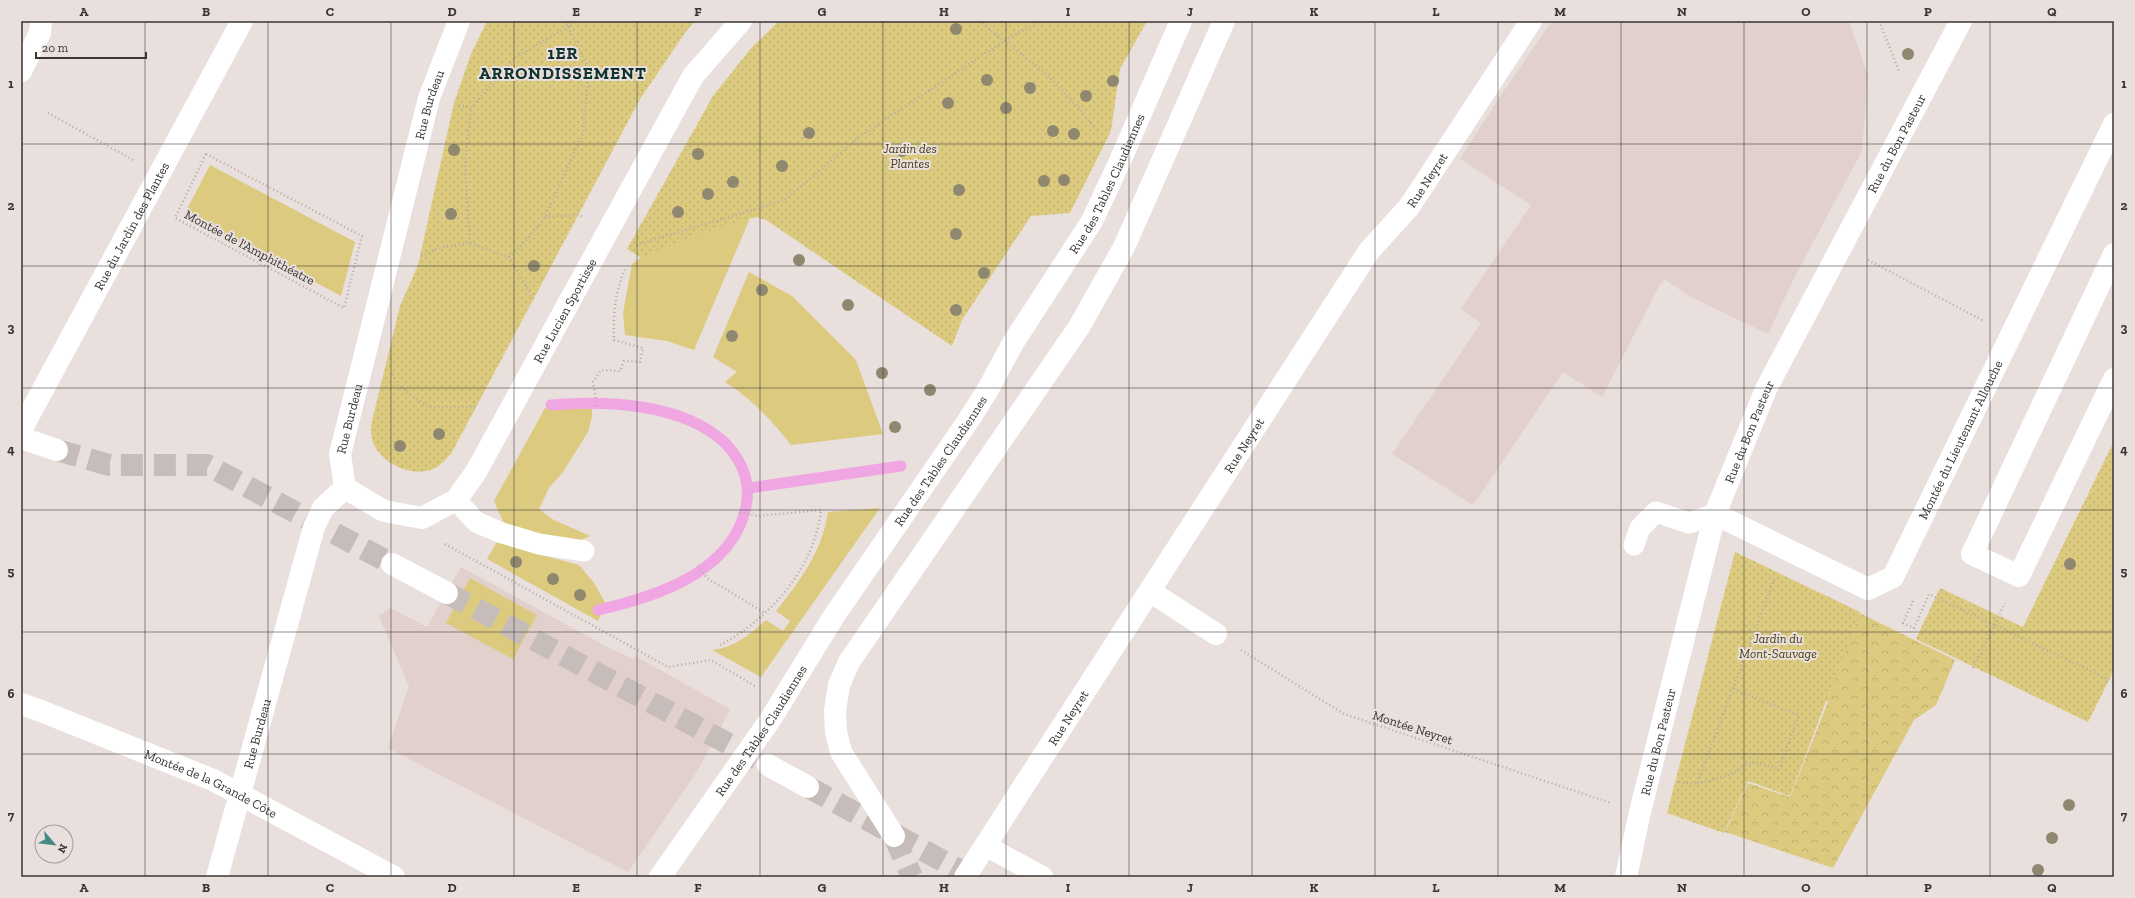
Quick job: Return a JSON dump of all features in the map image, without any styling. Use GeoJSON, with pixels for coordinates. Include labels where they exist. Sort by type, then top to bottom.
{"type":"FeatureCollection","features":[{"type":"Feature","properties":{"kind":"street"},"geometry":{"type":"LineString","coordinates":[[21,71],[40,33],[41,21]]}},
{"type":"Feature","properties":{"kind":"street","name":"Rue du Jardin des Plantes"},"geometry":{"type":"LineString","coordinates":[[21,430],[242,21]]}},
{"type":"Feature","properties":{"kind":"street","name":"Rue Burdeau"},"geometry":{"type":"LineString","coordinates":[[216,877],[241,795],[314,527],[323,508],[345,488],[340,454],[429,98],[459,21]]}},
{"type":"Feature","properties":{"kind":"street","name":"Rue Lucien Sportisse"},"geometry":{"type":"LineString","coordinates":[[345,488],[384,511],[422,518],[456,500],[476,472],[693,76],[741,21]]}},
{"type":"Feature","properties":{"kind":"street","name":"Rue des Tables Claudiennes"},"geometry":{"type":"LineString","coordinates":[[660,877],[770,720],[834,616],[987,391],[1013,343],[1092,221],[1181,21]]}},
{"type":"Feature","properties":{"kind":"street"},"geometry":{"type":"LineString","coordinates":[[894,836],[841,752],[836,732],[835,710],[839,685],[849,662],[1079,327],[1124,247],[1224,21]]}},
{"type":"Feature","properties":{"kind":"street","name":"Rue Neyret"},"geometry":{"type":"LineString","coordinates":[[965,877],[1369,251],[1409,207],[1531,21]]}},
{"type":"Feature","properties":{"kind":"street","name":"Rue du Bon Pasteur"},"geometry":{"type":"LineString","coordinates":[[1626,877],[1640,812],[1716,514],[1766,389],[1961,21]]}},
{"type":"Feature","properties":{"kind":"street","name":"Montée du Lieutenant Allouche"},"geometry":{"type":"LineString","coordinates":[[1716,514],[1868,589],[1893,577],[2114,124]]}},
{"type":"Feature","properties":{"kind":"street"},"geometry":{"type":"LineString","coordinates":[[2114,254],[1972,554],[2018,576],[2114,379]]}},
{"type":"Feature","properties":{"kind":"street"},"geometry":{"type":"LineString","coordinates":[[21,438],[57,450]]}},
{"type":"Feature","properties":{"kind":"street"},"geometry":{"type":"LineString","coordinates":[[392,564],[447,592]]}},
{"type":"Feature","properties":{"kind":"street"},"geometry":{"type":"LineString","coordinates":[[1150,592],[1216,634]]}},
{"type":"Feature","properties":{"kind":"street","name":"Montée de la Grande Côte"},"geometry":{"type":"LineString","coordinates":[[21,704],[41,710],[213,780],[394,877]]}},
{"type":"Feature","properties":{"kind":"street"},"geometry":{"type":"LineString","coordinates":[[768,765],[808,787]]}},
{"type":"Feature","properties":{"kind":"lane"},"geometry":{"type":"LineString","coordinates":[[456,500],[476,522],[502,533],[527,542],[584,551]]}},
{"type":"Feature","properties":{"kind":"lane"},"geometry":{"type":"LineString","coordinates":[[1634,545],[1640,528],[1656,512],[1689,523],[1716,514]]}},
{"type":"Feature","properties":{"kind":"lane"},"geometry":{"type":"LineString","coordinates":[[986,846],[1044,877]]}},
{"type":"Feature","properties":{"kind":"path"},"geometry":{"type":"LineString","coordinates":[[509,256],[524,243],[545,217],[583,133],[589,69],[565,21]]}},
{"type":"Feature","properties":{"kind":"path"},"geometry":{"type":"LineString","coordinates":[[470,243],[465,165],[471,108],[515,58],[577,21]]}},
{"type":"Feature","properties":{"kind":"path"},"geometry":{"type":"LineString","coordinates":[[979,21],[1044,72],[1080,109],[1120,161]]}},
{"type":"Feature","properties":{"kind":"path"},"geometry":{"type":"LineString","coordinates":[[631,243],[635,245],[785,200],[860,137],[1004,41],[1040,21]]}},
{"type":"Feature","properties":{"kind":"path"},"geometry":{"type":"LineString","coordinates":[[1879,21],[1898,67]]}},
{"type":"Feature","properties":{"kind":"path"},"geometry":{"type":"LineString","coordinates":[[456,105],[471,108]]}},
{"type":"Feature","properties":{"kind":"path"},"geometry":{"type":"LineString","coordinates":[[48,113],[124,155]]}},
{"type":"Feature","properties":{"kind":"path","name":"Montée de l'Amphithéatre"},"geometry":{"type":"LineString","coordinates":[[344,308],[175,218],[206,154],[362,236]]}},
{"type":"Feature","properties":{"kind":"path"},"geometry":{"type":"LineString","coordinates":[[545,217],[579,216]]}},
{"type":"Feature","properties":{"kind":"path"},"geometry":{"type":"LineString","coordinates":[[416,259],[439,248],[470,243],[509,256],[533,296],[535,303]]}},
{"type":"Feature","properties":{"kind":"path"},"geometry":{"type":"LineString","coordinates":[[1868,260],[1985,321]]}},
{"type":"Feature","properties":{"kind":"path"},"geometry":{"type":"LineString","coordinates":[[597,406],[592,382],[601,370],[620,372],[624,362],[640,362],[643,348],[614,340],[614,318],[618,288],[626,266]]}},
{"type":"Feature","properties":{"kind":"path"},"geometry":{"type":"LineString","coordinates":[[392,372],[396,384],[428,407],[481,405]]}},
{"type":"Feature","properties":{"kind":"path"},"geometry":{"type":"LineString","coordinates":[[720,645],[736,637],[765,613],[793,579],[814,545],[819,528],[821,510],[752,516],[739,512]]}},
{"type":"Feature","properties":{"kind":"path"},"geometry":{"type":"LineString","coordinates":[[445,544],[668,667],[711,660],[781,701]]}},
{"type":"Feature","properties":{"kind":"path"},"geometry":{"type":"LineString","coordinates":[[698,566],[707,578],[765,613]]}},
{"type":"Feature","properties":{"kind":"path"},"geometry":{"type":"LineString","coordinates":[[1697,784],[1777,572]]}},
{"type":"Feature","properties":{"kind":"path"},"geometry":{"type":"LineString","coordinates":[[1915,596],[1903,623],[1914,628],[1929,594],[2114,682]]}},
{"type":"Feature","properties":{"kind":"path"},"geometry":{"type":"LineString","coordinates":[[1973,668],[1991,632]]}},
{"type":"Feature","properties":{"kind":"path","name":"Montée Neyret"},"geometry":{"type":"LineString","coordinates":[[1239,648],[1344,714],[1616,804]]}},
{"type":"Feature","properties":{"kind":"path"},"geometry":{"type":"LineString","coordinates":[[1675,781],[1697,784],[1726,776],[1752,762],[1779,770],[1799,715],[1733,689]]}},
{"type":"Feature","properties":{"kind":"shaded area"},"geometry":{"type":"Polygon","coordinates":[[[1552,21],[1849,21],[1868,76],[1862,151],[1793,280],[1768,334],[1691,297],[1664,279],[1602,397],[1563,372],[1473,505],[1392,454],[1481,323],[1461,309],[1531,205],[1460,159],[1503,92],[1552,21]]]}},
{"type":"Feature","properties":{"kind":"shaded area"},"geometry":{"type":"Polygon","coordinates":[[[461,567],[609,648],[634,659],[635,656],[730,709],[698,770],[628,872],[388,748],[409,686],[379,616],[390,608],[427,627],[461,567]]]}},
{"type":"Feature","properties":{"kind":"green space"},"geometry":{"type":"Polygon","coordinates":[[[487,21],[695,21],[687,30],[640,99],[451,454],[439,466],[428,471],[419,472],[399,467],[390,463],[382,456],[376,449],[372,440],[371,425],[400,306],[418,265],[454,103],[471,54],[487,21]]]}},
{"type":"Feature","properties":{"kind":"green space","name":"Jardin des Plantes"},"geometry":{"type":"Polygon","coordinates":[[[779,21],[1147,21],[1120,69],[1111,131],[1070,213],[1031,216],[962,320],[952,346],[766,220],[756,217],[697,234],[641,258],[627,249],[713,96],[752,47],[779,21]]]}},
{"type":"Feature","properties":{"kind":"green space"},"geometry":{"type":"Polygon","coordinates":[[[210,165],[355,242],[341,296],[185,213],[210,165]]]}},
{"type":"Feature","properties":{"kind":"green space"},"geometry":{"type":"Polygon","coordinates":[[[750,218],[694,350],[667,341],[625,335],[623,313],[632,264],[644,256],[673,243],[750,218]]]}},
{"type":"Feature","properties":{"kind":"green space"},"geometry":{"type":"Polygon","coordinates":[[[749,272],[792,296],[856,360],[883,434],[791,445],[761,410],[725,382],[737,372],[713,357],[749,272]]]}},
{"type":"Feature","properties":{"kind":"green space"},"geometry":{"type":"Polygon","coordinates":[[[592,406],[592,417],[588,432],[563,472],[549,488],[539,509],[552,519],[590,536],[574,543],[505,526],[494,501],[545,408],[592,406]]]}},
{"type":"Feature","properties":{"kind":"green space"},"geometry":{"type":"Polygon","coordinates":[[[2114,441],[2114,670],[2088,722],[1916,639],[1940,588],[2023,627],[2114,441]]]}},
{"type":"Feature","properties":{"kind":"green space"},"geometry":{"type":"Polygon","coordinates":[[[880,508],[761,677],[712,650],[734,644],[747,636],[766,620],[783,631],[790,621],[776,611],[809,565],[821,540],[828,512],[880,508]]]}},
{"type":"Feature","properties":{"kind":"green space"},"geometry":{"type":"Polygon","coordinates":[[[498,540],[530,552],[579,565],[594,583],[606,604],[598,621],[487,559],[498,540]]]}},
{"type":"Feature","properties":{"kind":"green space","name":"Jardin du Mont-Sauvage"},"geometry":{"type":"Polygon","coordinates":[[[1735,552],[1860,612],[1790,796],[1748,781],[1724,833],[1667,813],[1735,552]]]}},
{"type":"Feature","properties":{"kind":"green space"},"geometry":{"type":"Polygon","coordinates":[[[470,578],[537,615],[513,659],[446,623],[470,578]]]}},
{"type":"Feature","properties":{"kind":"green space"},"geometry":{"type":"Polygon","coordinates":[[[1827,597],[1955,660],[1936,705],[1914,720],[1833,868],[1725,832],[1748,783],[1790,797],[1828,702],[1791,686],[1827,597]]]}},
{"type":"Feature","properties":{"kind":"waterway"},"geometry":{"type":"LineString","coordinates":[[551,405],[595,403],[619,404],[666,412],[689,420],[709,430],[726,444],[741,465],[746,481],[746,507],[738,530],[725,549],[708,565],[688,578],[666,589],[643,598],[598,610]]}},
{"type":"Feature","properties":{"kind":"waterway"},"geometry":{"type":"LineString","coordinates":[[749,488],[901,466]]}},
{"type":"Feature","properties":{"kind":"tunnel"},"geometry":{"type":"LineString","coordinates":[[57,450],[109,465],[207,465],[392,564]]}},
{"type":"Feature","properties":{"kind":"tunnel"},"geometry":{"type":"LineString","coordinates":[[447,593],[768,765]]}},
{"type":"Feature","properties":{"kind":"tunnel"},"geometry":{"type":"LineString","coordinates":[[808,787],[972,877]]}},
{"type":"Feature","properties":{"kind":"tunnel"},"geometry":{"type":"LineString","coordinates":[[894,836],[912,877]]}},
{"type":"Feature","properties":{"kind":"district","name":"1ER ARRONDISSEMENT"},"geometry":{"type":"Point","coordinates":[563,63]}}]}
